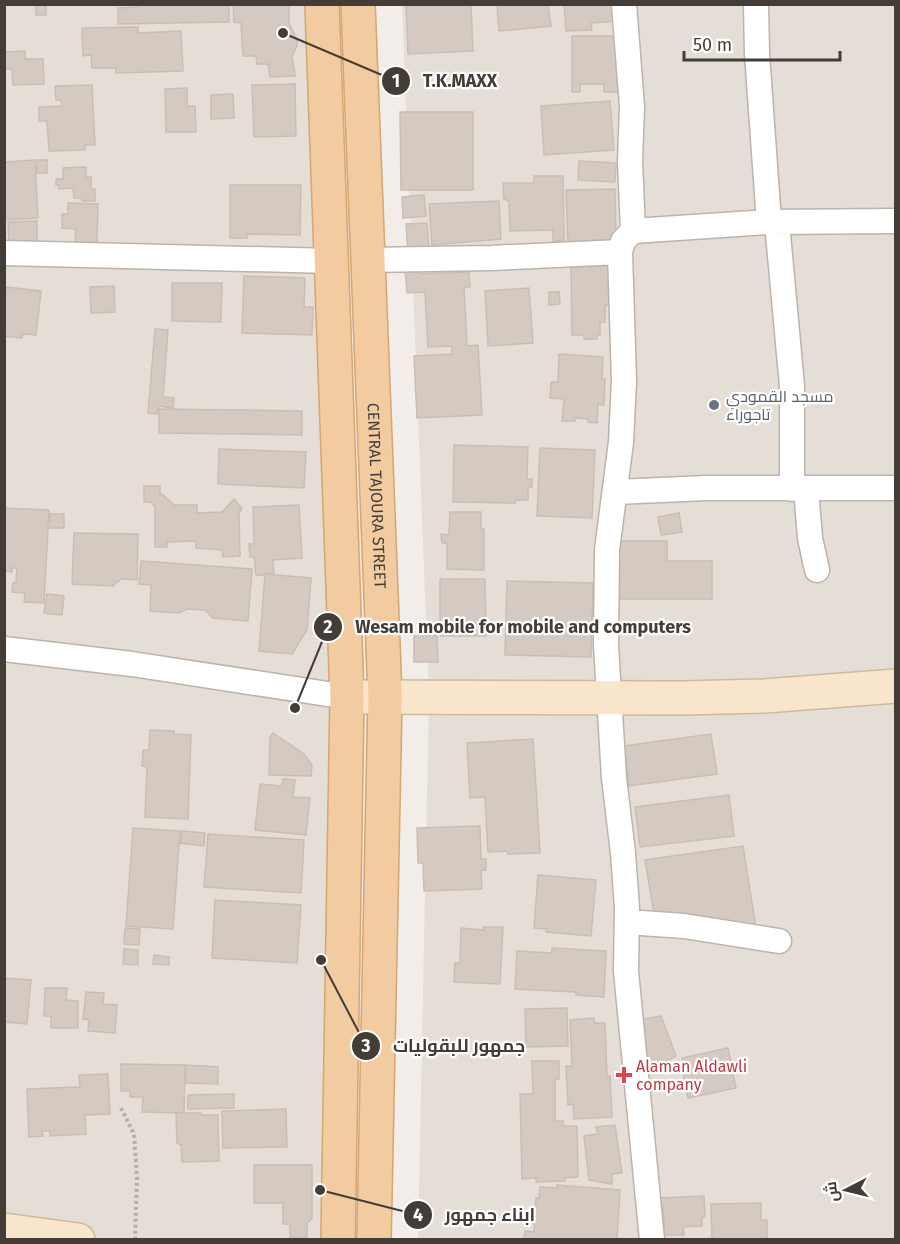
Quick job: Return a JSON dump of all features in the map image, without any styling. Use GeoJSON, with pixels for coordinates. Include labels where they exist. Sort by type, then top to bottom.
{"type":"FeatureCollection","features":[{"type":"Feature","properties":{"kind":"main road"},"geometry":{"type":"LineString","coordinates":[[322,4],[347,697],[338,1239]]}},
{"type":"Feature","properties":{"kind":"main road","name":"CENTRAL TAJOURA STREET"},"geometry":{"type":"LineString","coordinates":[[358,4],[386,697],[374,1239]]}},
{"type":"Feature","properties":{"kind":"main road"},"geometry":{"type":"LineString","coordinates":[[347,697],[764,696],[896,686]]}},
{"type":"Feature","properties":{"kind":"main road"},"geometry":{"type":"LineString","coordinates":[[4,1230],[78,1239]]}},
{"type":"Feature","properties":{"kind":"street"},"geometry":{"type":"LineString","coordinates":[[624,4],[632,107],[630,161],[633,231]]}},
{"type":"Feature","properties":{"kind":"street"},"geometry":{"type":"LineString","coordinates":[[756,4],[757,54],[792,387],[799,489],[817,570]]}},
{"type":"Feature","properties":{"kind":"street"},"geometry":{"type":"LineString","coordinates":[[652,1239],[626,971],[627,922],[623,853],[608,698],[605,598],[607,550],[616,492],[624,381],[620,252],[623,241],[633,231],[773,223],[896,221]]}},
{"type":"Feature","properties":{"kind":"street"},"geometry":{"type":"LineString","coordinates":[[368,260],[491,258],[620,252]]}},
{"type":"Feature","properties":{"kind":"street"},"geometry":{"type":"LineString","coordinates":[[4,253],[332,261]]}},
{"type":"Feature","properties":{"kind":"street"},"geometry":{"type":"LineString","coordinates":[[616,492],[706,488],[896,488]]}},
{"type":"Feature","properties":{"kind":"street"},"geometry":{"type":"LineString","coordinates":[[4,649],[132,664],[347,697]]}},
{"type":"Feature","properties":{"kind":"street"},"geometry":{"type":"LineString","coordinates":[[627,922],[684,926],[779,940]]}},
{"type":"Feature","properties":{"kind":"path"},"geometry":{"type":"LineString","coordinates":[[122,1108],[134,1134],[137,1177],[135,1239]]}},
{"type":"Feature","properties":{"kind":"shaded area"},"geometry":{"type":"Polygon","coordinates":[[[5,5],[322,5],[338,1239],[5,1240],[5,5]]]}},
{"type":"Feature","properties":{"kind":"shaded area"},"geometry":{"type":"Polygon","coordinates":[[[402,5],[895,5],[895,1239],[418,1239],[429,697],[402,5]]]}},
{"type":"Feature","properties":{"kind":"building"},"geometry":{"type":"Polygon","coordinates":[[[46,4],[46,15],[36,15],[36,5],[21,5],[46,4]]]}},
{"type":"Feature","properties":{"kind":"building"},"geometry":{"type":"Polygon","coordinates":[[[137,4],[229,4],[229,22],[118,24],[118,8],[137,7],[137,4]]]}},
{"type":"Feature","properties":{"kind":"building"},"geometry":{"type":"Polygon","coordinates":[[[233,4],[289,4],[289,23],[297,40],[292,56],[295,76],[270,77],[268,64],[257,64],[256,56],[243,56],[241,23],[234,22],[233,4]]]}},
{"type":"Feature","properties":{"kind":"building"},"geometry":{"type":"Polygon","coordinates":[[[406,4],[471,4],[473,51],[408,54],[406,4]]]}},
{"type":"Feature","properties":{"kind":"building"},"geometry":{"type":"Polygon","coordinates":[[[497,4],[548,4],[551,26],[499,31],[497,4]]]}},
{"type":"Feature","properties":{"kind":"building"},"geometry":{"type":"Polygon","coordinates":[[[564,4],[616,4],[617,21],[591,23],[592,30],[566,31],[564,4]]]}},
{"type":"Feature","properties":{"kind":"building"},"geometry":{"type":"Polygon","coordinates":[[[138,27],[138,33],[181,31],[183,71],[116,73],[116,68],[92,68],[91,55],[83,56],[82,28],[138,27]]]}},
{"type":"Feature","properties":{"kind":"building"},"geometry":{"type":"Polygon","coordinates":[[[572,36],[622,36],[622,92],[604,92],[604,84],[580,84],[580,92],[572,92],[572,36]]]}},
{"type":"Feature","properties":{"kind":"building"},"geometry":{"type":"Polygon","coordinates":[[[25,51],[25,59],[43,59],[44,84],[13,85],[12,69],[4,69],[4,52],[25,51]]]}},
{"type":"Feature","properties":{"kind":"building"},"geometry":{"type":"Polygon","coordinates":[[[295,84],[296,136],[254,137],[252,85],[295,84]]]}},
{"type":"Feature","properties":{"kind":"building"},"geometry":{"type":"Polygon","coordinates":[[[92,85],[95,145],[85,145],[85,150],[49,151],[47,121],[39,121],[39,107],[62,106],[61,100],[56,100],[55,86],[92,85]]]}},
{"type":"Feature","properties":{"kind":"building"},"geometry":{"type":"Polygon","coordinates":[[[187,88],[187,106],[195,106],[196,132],[166,132],[165,89],[187,88]]]}},
{"type":"Feature","properties":{"kind":"building"},"geometry":{"type":"Polygon","coordinates":[[[233,94],[234,118],[211,119],[211,95],[233,94]]]}},
{"type":"Feature","properties":{"kind":"building"},"geometry":{"type":"Polygon","coordinates":[[[610,101],[614,150],[544,155],[541,106],[610,101]]]}},
{"type":"Feature","properties":{"kind":"building"},"geometry":{"type":"Polygon","coordinates":[[[400,112],[473,112],[473,190],[401,190],[400,112]]]}},
{"type":"Feature","properties":{"kind":"building"},"geometry":{"type":"Polygon","coordinates":[[[35,160],[38,218],[4,220],[4,162],[35,160]]]}},
{"type":"Feature","properties":{"kind":"building"},"geometry":{"type":"Polygon","coordinates":[[[37,160],[47,160],[47,173],[37,173],[37,160]]]}},
{"type":"Feature","properties":{"kind":"building"},"geometry":{"type":"Polygon","coordinates":[[[579,161],[616,163],[615,182],[578,180],[579,161]]]}},
{"type":"Feature","properties":{"kind":"building"},"geometry":{"type":"Polygon","coordinates":[[[86,167],[86,177],[91,177],[91,189],[95,189],[95,201],[82,201],[82,198],[74,198],[73,188],[59,189],[59,185],[56,185],[56,179],[63,179],[63,168],[86,167]]]}},
{"type":"Feature","properties":{"kind":"building"},"geometry":{"type":"Polygon","coordinates":[[[534,176],[563,176],[564,240],[553,241],[553,230],[510,231],[509,201],[504,199],[503,183],[534,183],[534,176]]]}},
{"type":"Feature","properties":{"kind":"building"},"geometry":{"type":"Polygon","coordinates":[[[230,185],[301,185],[300,235],[247,234],[247,238],[230,238],[230,185]]]}},
{"type":"Feature","properties":{"kind":"building"},"geometry":{"type":"Polygon","coordinates":[[[615,189],[616,243],[568,244],[566,190],[615,189]]]}},
{"type":"Feature","properties":{"kind":"building"},"geometry":{"type":"Polygon","coordinates":[[[424,195],[426,216],[403,218],[402,197],[424,195]]]}},
{"type":"Feature","properties":{"kind":"building"},"geometry":{"type":"Polygon","coordinates":[[[499,201],[501,239],[432,245],[429,204],[499,201]]]}},
{"type":"Feature","properties":{"kind":"building"},"geometry":{"type":"Polygon","coordinates":[[[68,203],[98,204],[97,243],[75,243],[76,229],[62,228],[62,214],[68,214],[68,203]]]}},
{"type":"Feature","properties":{"kind":"building"},"geometry":{"type":"Polygon","coordinates":[[[37,221],[37,245],[9,245],[8,222],[37,221]]]}},
{"type":"Feature","properties":{"kind":"building"},"geometry":{"type":"Polygon","coordinates":[[[427,223],[429,251],[408,252],[406,224],[427,223]]]}},
{"type":"Feature","properties":{"kind":"building"},"geometry":{"type":"Polygon","coordinates":[[[611,263],[611,305],[605,305],[605,322],[600,322],[600,335],[597,335],[597,339],[584,339],[584,335],[572,335],[571,264],[611,263]]]}},
{"type":"Feature","properties":{"kind":"building"},"geometry":{"type":"Polygon","coordinates":[[[420,269],[421,274],[469,272],[470,287],[464,287],[467,346],[478,345],[482,415],[417,418],[414,356],[452,354],[452,346],[428,347],[425,292],[407,293],[405,270],[420,269]]]}},
{"type":"Feature","properties":{"kind":"building"},"geometry":{"type":"Polygon","coordinates":[[[244,276],[305,278],[304,307],[313,307],[312,335],[242,333],[244,276]]]}},
{"type":"Feature","properties":{"kind":"building"},"geometry":{"type":"Polygon","coordinates":[[[172,283],[222,283],[221,322],[172,321],[172,283]]]}},
{"type":"Feature","properties":{"kind":"building"},"geometry":{"type":"Polygon","coordinates":[[[114,286],[115,312],[91,313],[90,287],[114,286]]]}},
{"type":"Feature","properties":{"kind":"building"},"geometry":{"type":"Polygon","coordinates":[[[6,287],[41,291],[36,335],[23,334],[22,338],[4,336],[6,287]]]}},
{"type":"Feature","properties":{"kind":"building"},"geometry":{"type":"Polygon","coordinates":[[[529,288],[533,343],[488,346],[485,291],[529,288]]]}},
{"type":"Feature","properties":{"kind":"building"},"geometry":{"type":"Polygon","coordinates":[[[549,292],[559,292],[560,304],[549,305],[549,292]]]}},
{"type":"Feature","properties":{"kind":"building"},"geometry":{"type":"Polygon","coordinates":[[[155,329],[168,330],[163,397],[174,398],[173,408],[158,406],[157,414],[148,413],[155,329]]]}},
{"type":"Feature","properties":{"kind":"building"},"geometry":{"type":"Polygon","coordinates":[[[559,354],[603,357],[604,405],[598,404],[597,423],[588,422],[588,419],[575,418],[575,421],[562,421],[564,399],[550,398],[551,382],[558,382],[559,354]]]}},
{"type":"Feature","properties":{"kind":"building"},"geometry":{"type":"Polygon","coordinates":[[[159,409],[302,411],[302,435],[159,433],[159,409]]]}},
{"type":"Feature","properties":{"kind":"building"},"geometry":{"type":"Polygon","coordinates":[[[454,445],[528,447],[527,479],[532,479],[532,487],[528,487],[528,500],[516,500],[515,503],[453,502],[454,445]]]}},
{"type":"Feature","properties":{"kind":"building"},"geometry":{"type":"Polygon","coordinates":[[[540,448],[595,450],[592,518],[537,516],[540,448]]]}},
{"type":"Feature","properties":{"kind":"building"},"geometry":{"type":"Polygon","coordinates":[[[219,449],[306,452],[304,488],[218,484],[219,449]]]}},
{"type":"Feature","properties":{"kind":"building"},"geometry":{"type":"Polygon","coordinates":[[[144,486],[160,486],[160,494],[174,505],[197,505],[197,513],[222,512],[234,499],[242,508],[239,514],[240,556],[223,557],[222,550],[196,548],[196,541],[167,542],[167,547],[155,547],[155,507],[151,502],[144,502],[144,486]]]}},
{"type":"Feature","properties":{"kind":"building"},"geometry":{"type":"Polygon","coordinates":[[[299,505],[302,558],[273,560],[274,574],[256,575],[254,557],[250,557],[249,544],[254,544],[253,507],[299,505]]]}},
{"type":"Feature","properties":{"kind":"building"},"geometry":{"type":"Polygon","coordinates":[[[4,508],[49,510],[44,603],[24,602],[25,593],[12,592],[13,583],[16,583],[17,568],[12,568],[12,572],[4,571],[4,508]]]}},
{"type":"Feature","properties":{"kind":"building"},"geometry":{"type":"Polygon","coordinates":[[[450,512],[481,512],[481,529],[484,529],[484,570],[447,569],[447,543],[442,543],[441,534],[449,535],[450,512]]]}},
{"type":"Feature","properties":{"kind":"building"},"geometry":{"type":"Polygon","coordinates":[[[679,513],[682,532],[661,535],[658,517],[679,513]]]}},
{"type":"Feature","properties":{"kind":"building"},"geometry":{"type":"Polygon","coordinates":[[[50,514],[64,514],[64,528],[50,528],[50,514]]]}},
{"type":"Feature","properties":{"kind":"building"},"geometry":{"type":"Polygon","coordinates":[[[74,533],[138,534],[137,580],[121,579],[113,586],[72,584],[74,533]]]}},
{"type":"Feature","properties":{"kind":"building"},"geometry":{"type":"Polygon","coordinates":[[[617,541],[667,541],[667,561],[712,561],[712,599],[617,599],[617,541]]]}},
{"type":"Feature","properties":{"kind":"building"},"geometry":{"type":"Polygon","coordinates":[[[141,561],[252,569],[248,621],[213,618],[205,610],[187,609],[179,613],[150,611],[151,585],[139,584],[141,561]]]}},
{"type":"Feature","properties":{"kind":"building"},"geometry":{"type":"Polygon","coordinates":[[[265,574],[311,578],[307,630],[292,654],[259,651],[265,574]]]}},
{"type":"Feature","properties":{"kind":"building"},"geometry":{"type":"Polygon","coordinates":[[[440,579],[485,579],[486,636],[440,636],[440,579]]]}},
{"type":"Feature","properties":{"kind":"building"},"geometry":{"type":"Polygon","coordinates":[[[507,581],[593,583],[591,657],[505,655],[507,581]]]}},
{"type":"Feature","properties":{"kind":"building"},"geometry":{"type":"Polygon","coordinates":[[[47,594],[64,596],[62,615],[44,613],[47,594]]]}},
{"type":"Feature","properties":{"kind":"building"},"geometry":{"type":"Polygon","coordinates":[[[437,635],[438,662],[414,662],[414,636],[437,635]]]}},
{"type":"Feature","properties":{"kind":"building"},"geometry":{"type":"Polygon","coordinates":[[[150,730],[174,731],[174,734],[191,735],[188,819],[145,817],[147,767],[142,766],[143,750],[149,750],[150,730]]]}},
{"type":"Feature","properties":{"kind":"building"},"geometry":{"type":"Polygon","coordinates":[[[273,733],[304,754],[312,765],[311,776],[269,775],[270,737],[273,733]]]}},
{"type":"Feature","properties":{"kind":"building"},"geometry":{"type":"Polygon","coordinates":[[[711,734],[717,774],[629,786],[624,746],[711,734]]]}},
{"type":"Feature","properties":{"kind":"building"},"geometry":{"type":"Polygon","coordinates":[[[533,739],[540,853],[488,852],[485,797],[470,798],[467,743],[533,739]]]}},
{"type":"Feature","properties":{"kind":"building"},"geometry":{"type":"Polygon","coordinates":[[[283,779],[295,780],[293,797],[310,798],[306,835],[255,830],[260,784],[282,786],[283,779]]]}},
{"type":"Feature","properties":{"kind":"building"},"geometry":{"type":"Polygon","coordinates":[[[729,795],[734,836],[640,847],[635,807],[729,795]]]}},
{"type":"Feature","properties":{"kind":"building"},"geometry":{"type":"Polygon","coordinates":[[[480,826],[481,859],[486,859],[486,870],[481,871],[482,889],[424,891],[423,863],[418,863],[417,828],[480,826]]]}},
{"type":"Feature","properties":{"kind":"building"},"geometry":{"type":"Polygon","coordinates":[[[133,828],[180,831],[173,929],[126,926],[133,828]]]}},
{"type":"Feature","properties":{"kind":"building"},"geometry":{"type":"Polygon","coordinates":[[[182,831],[205,833],[204,846],[180,843],[182,831]]]}},
{"type":"Feature","properties":{"kind":"building"},"geometry":{"type":"Polygon","coordinates":[[[208,834],[304,840],[301,893],[204,887],[208,834]]]}},
{"type":"Feature","properties":{"kind":"building"},"geometry":{"type":"Polygon","coordinates":[[[743,846],[756,928],[655,919],[645,860],[743,846]]]}},
{"type":"Feature","properties":{"kind":"building"},"geometry":{"type":"Polygon","coordinates":[[[538,875],[596,880],[591,936],[546,932],[547,929],[534,928],[538,875]]]}},
{"type":"Feature","properties":{"kind":"building"},"geometry":{"type":"Polygon","coordinates":[[[215,900],[301,905],[297,963],[212,958],[215,900]]]}},
{"type":"Feature","properties":{"kind":"building"},"geometry":{"type":"Polygon","coordinates":[[[483,927],[503,927],[500,984],[454,982],[455,963],[460,963],[461,928],[484,930],[483,927]]]}},
{"type":"Feature","properties":{"kind":"building"},"geometry":{"type":"Polygon","coordinates":[[[125,928],[140,929],[139,945],[124,944],[125,928]]]}},
{"type":"Feature","properties":{"kind":"building"},"geometry":{"type":"Polygon","coordinates":[[[552,948],[606,951],[604,997],[576,995],[576,992],[515,989],[517,951],[552,953],[552,948]]]}},
{"type":"Feature","properties":{"kind":"building"},"geometry":{"type":"Polygon","coordinates":[[[124,949],[138,950],[138,965],[123,964],[124,949]]]}},
{"type":"Feature","properties":{"kind":"building"},"geometry":{"type":"Polygon","coordinates":[[[154,955],[169,957],[169,965],[153,964],[154,955]]]}},
{"type":"Feature","properties":{"kind":"building"},"geometry":{"type":"Polygon","coordinates":[[[4,978],[31,980],[27,1024],[4,1022],[4,978]]]}},
{"type":"Feature","properties":{"kind":"building"},"geometry":{"type":"Polygon","coordinates":[[[45,988],[67,988],[66,1000],[78,1001],[78,1028],[51,1028],[51,1016],[44,1016],[45,988]]]}},
{"type":"Feature","properties":{"kind":"building"},"geometry":{"type":"Polygon","coordinates":[[[86,992],[104,993],[103,1004],[117,1005],[115,1033],[88,1031],[89,1020],[83,1019],[86,992]]]}},
{"type":"Feature","properties":{"kind":"building"},"geometry":{"type":"Polygon","coordinates":[[[567,1008],[568,1046],[526,1047],[525,1009],[567,1008]]]}},
{"type":"Feature","properties":{"kind":"building"},"geometry":{"type":"Polygon","coordinates":[[[661,1016],[676,1056],[648,1071],[643,1019],[661,1016]]]}},
{"type":"Feature","properties":{"kind":"building"},"geometry":{"type":"Polygon","coordinates":[[[594,1018],[595,1023],[605,1023],[607,1076],[610,1076],[612,1117],[574,1119],[573,1104],[568,1105],[566,1066],[572,1066],[570,1020],[594,1018]]]}},
{"type":"Feature","properties":{"kind":"building"},"geometry":{"type":"Polygon","coordinates":[[[728,1048],[736,1088],[688,1098],[682,1058],[728,1048]]]}},
{"type":"Feature","properties":{"kind":"building"},"geometry":{"type":"Polygon","coordinates":[[[532,1061],[559,1061],[559,1079],[555,1079],[555,1121],[563,1121],[563,1126],[577,1126],[578,1177],[565,1178],[565,1181],[536,1182],[536,1178],[522,1179],[520,1094],[533,1094],[532,1061]]]}},
{"type":"Feature","properties":{"kind":"building"},"geometry":{"type":"Polygon","coordinates":[[[121,1064],[185,1065],[184,1113],[142,1112],[143,1097],[130,1097],[130,1091],[121,1091],[121,1064]]]}},
{"type":"Feature","properties":{"kind":"building"},"geometry":{"type":"Polygon","coordinates":[[[186,1065],[218,1067],[218,1084],[185,1083],[186,1065]]]}},
{"type":"Feature","properties":{"kind":"building"},"geometry":{"type":"Polygon","coordinates":[[[108,1074],[110,1114],[85,1115],[86,1134],[50,1136],[50,1131],[42,1131],[43,1136],[29,1137],[27,1089],[80,1087],[79,1075],[108,1074]]]}},
{"type":"Feature","properties":{"kind":"building"},"geometry":{"type":"Polygon","coordinates":[[[234,1094],[234,1108],[188,1109],[188,1095],[234,1094]]]}},
{"type":"Feature","properties":{"kind":"building"},"geometry":{"type":"Polygon","coordinates":[[[286,1109],[287,1147],[223,1148],[222,1111],[286,1109]]]}},
{"type":"Feature","properties":{"kind":"building"},"geometry":{"type":"Polygon","coordinates":[[[176,1113],[218,1115],[219,1161],[182,1162],[181,1145],[177,1143],[176,1113]]]}},
{"type":"Feature","properties":{"kind":"building"},"geometry":{"type":"Polygon","coordinates":[[[615,1125],[622,1173],[612,1174],[612,1184],[589,1180],[584,1136],[598,1134],[596,1127],[615,1125]]]}},
{"type":"Feature","properties":{"kind":"building"},"geometry":{"type":"Polygon","coordinates":[[[254,1165],[312,1165],[312,1219],[307,1223],[307,1237],[290,1237],[290,1224],[283,1224],[283,1203],[254,1203],[254,1165]]]}},
{"type":"Feature","properties":{"kind":"building"},"geometry":{"type":"Polygon","coordinates":[[[557,1185],[620,1190],[617,1240],[524,1240],[525,1231],[534,1232],[536,1198],[539,1198],[540,1187],[557,1188],[557,1185]]]}},
{"type":"Feature","properties":{"kind":"building"},"geometry":{"type":"Polygon","coordinates":[[[704,1196],[705,1217],[702,1217],[702,1226],[683,1227],[684,1235],[665,1235],[663,1207],[660,1207],[659,1198],[704,1196]]]}},
{"type":"Feature","properties":{"kind":"building"},"geometry":{"type":"Polygon","coordinates":[[[761,1203],[761,1220],[767,1220],[767,1240],[712,1240],[711,1204],[761,1203]]]}},
{"type":"Feature","properties":{"kind":"place","name":"T.K.MAXX"},"geometry":{"type":"Point","coordinates":[283,33]}},
{"type":"Feature","properties":{"kind":"place","name":"مسجد القمودي تاجوراء"},"geometry":{"type":"Point","coordinates":[714,405]}},
{"type":"Feature","properties":{"kind":"place","name":"Wesam mobile for mobile and computers"},"geometry":{"type":"Point","coordinates":[295,708]}},
{"type":"Feature","properties":{"kind":"place","name":"جمهور للبقوليات"},"geometry":{"type":"Point","coordinates":[321,960]}},
{"type":"Feature","properties":{"kind":"place","name":"Alaman Aldawli company"},"geometry":{"type":"Point","coordinates":[624,1075]}},
{"type":"Feature","properties":{"kind":"place","name":"ابناء جمهور"},"geometry":{"type":"Point","coordinates":[320,1190]}}]}
